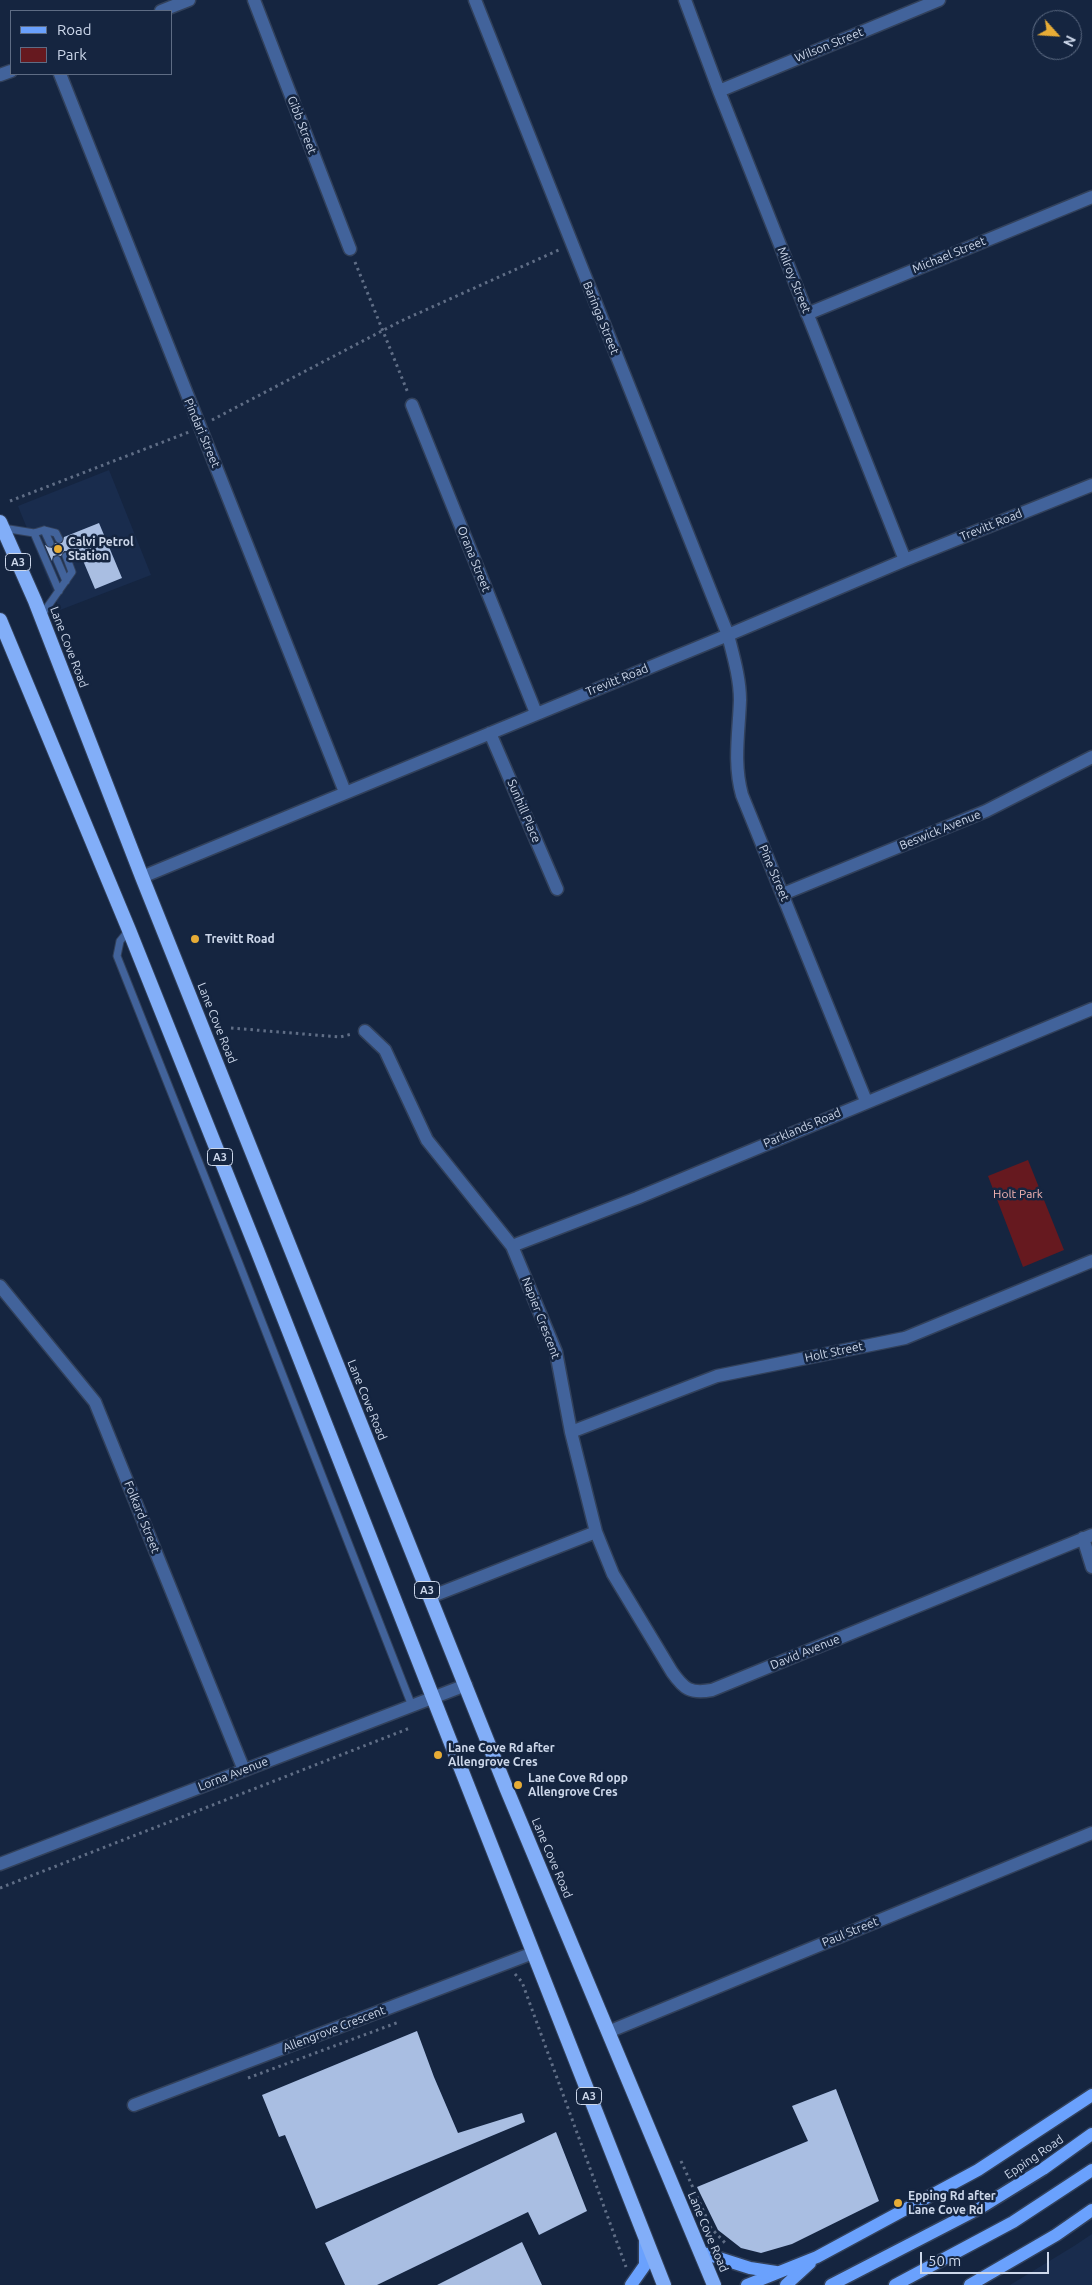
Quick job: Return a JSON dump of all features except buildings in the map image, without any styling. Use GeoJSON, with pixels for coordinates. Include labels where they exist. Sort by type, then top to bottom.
{"type":"FeatureCollection","features":[{"type":"Feature","properties":{"kind":"highway","name":"Lane Cove Road"},"geometry":{"type":"LineString","coordinates":[[1,525],[41,616],[142,876],[430,1597],[714,2285]]}},
{"type":"Feature","properties":{"kind":"highway","name":"A3"},"geometry":{"type":"LineString","coordinates":[[0,620],[129,930],[664,2285]]}},
{"type":"Feature","properties":{"kind":"main road"},"geometry":{"type":"LineString","coordinates":[[747,2285],[817,2257],[978,2170],[1092,2096]]}},
{"type":"Feature","properties":{"kind":"main road","name":"Epping Road"},"geometry":{"type":"LineString","coordinates":[[831,2285],[980,2208],[1043,2169],[1092,2134]]}},
{"type":"Feature","properties":{"kind":"main road"},"geometry":{"type":"LineString","coordinates":[[895,2285],[1014,2222],[1092,2170]]}},
{"type":"Feature","properties":{"kind":"main road"},"geometry":{"type":"LineString","coordinates":[[970,2285],[1056,2235],[1092,2210]]}},
{"type":"Feature","properties":{"kind":"main road"},"geometry":{"type":"LineString","coordinates":[[631,2285],[645,2264],[644,2238]]}},
{"type":"Feature","properties":{"kind":"main road"},"geometry":{"type":"LineString","coordinates":[[700,2252],[750,2268],[779,2272]]}},
{"type":"Feature","properties":{"kind":"main road"},"geometry":{"type":"LineString","coordinates":[[786,2285],[817,2257]]}},
{"type":"Feature","properties":{"kind":"street"},"geometry":{"type":"LineString","coordinates":[[164,10],[189,0]]}},
{"type":"Feature","properties":{"kind":"street","name":"Gibb Street"},"geometry":{"type":"LineString","coordinates":[[254,0],[350,249]]}},
{"type":"Feature","properties":{"kind":"street","name":"Baringa Street"},"geometry":{"type":"LineString","coordinates":[[475,0],[728,635]]}},
{"type":"Feature","properties":{"kind":"street","name":"Milroy Street"},"geometry":{"type":"LineString","coordinates":[[685,0],[718,91],[905,560]]}},
{"type":"Feature","properties":{"kind":"street","name":"Wilson Street"},"geometry":{"type":"LineString","coordinates":[[718,91],[939,0]]}},
{"type":"Feature","properties":{"kind":"street","name":"Pindari Street"},"geometry":{"type":"LineString","coordinates":[[60,75],[345,792]]}},
{"type":"Feature","properties":{"kind":"street","name":"Michael Street"},"geometry":{"type":"LineString","coordinates":[[807,314],[1092,197]]}},
{"type":"Feature","properties":{"kind":"street","name":"Orana Street"},"geometry":{"type":"LineString","coordinates":[[412,405],[536,713]]}},
{"type":"Feature","properties":{"kind":"street","name":"Trevitt Road"},"geometry":{"type":"LineString","coordinates":[[142,876],[728,635],[905,560],[1092,485]]}},
{"type":"Feature","properties":{"kind":"street","name":"Pine Street"},"geometry":{"type":"LineString","coordinates":[[728,635],[740,697],[736,751],[738,780],[742,796],[866,1101]]}},
{"type":"Feature","properties":{"kind":"street","name":"Sunhill Place"},"geometry":{"type":"LineString","coordinates":[[490,733],[557,889]]}},
{"type":"Feature","properties":{"kind":"street","name":"Beswick Avenue"},"geometry":{"type":"LineString","coordinates":[[783,894],[986,811],[1092,756]]}},
{"type":"Feature","properties":{"kind":"street","name":"Parklands Road"},"geometry":{"type":"LineString","coordinates":[[512,1246],[637,1198],[866,1101],[1092,1009]]}},
{"type":"Feature","properties":{"kind":"street","name":"Napier Crescent"},"geometry":{"type":"LineString","coordinates":[[365,1031],[385,1050],[427,1140],[512,1246],[556,1352],[571,1432],[596,1532]]}},
{"type":"Feature","properties":{"kind":"street","name":"Holt Street"},"geometry":{"type":"LineString","coordinates":[[571,1432],[717,1376],[905,1338],[1092,1261]]}},
{"type":"Feature","properties":{"kind":"street","name":"Folkard Street"},"geometry":{"type":"LineString","coordinates":[[0,1286],[95,1402],[244,1770]]}},
{"type":"Feature","properties":{"kind":"street"},"geometry":{"type":"LineString","coordinates":[[430,1597],[596,1532]]}},
{"type":"Feature","properties":{"kind":"street","name":"David Avenue"},"geometry":{"type":"LineString","coordinates":[[596,1532],[613,1574],[672,1672],[688,1690],[699,1693],[731,1683],[1088,1536]]}},
{"type":"Feature","properties":{"kind":"street"},"geometry":{"type":"LineString","coordinates":[[1088,1536],[1092,1567]]}},
{"type":"Feature","properties":{"kind":"street","name":"Lorna Avenue"},"geometry":{"type":"LineString","coordinates":[[0,1864],[466,1685]]}},
{"type":"Feature","properties":{"kind":"street","name":"Paul Street"},"geometry":{"type":"LineString","coordinates":[[608,2032],[1092,1833]]}},
{"type":"Feature","properties":{"kind":"street","name":"Allengrove Crescent"},"geometry":{"type":"LineString","coordinates":[[134,2105],[533,1953]]}},
{"type":"Feature","properties":{"kind":"lane"},"geometry":{"type":"LineString","coordinates":[[1,525],[34,534],[44,530],[56,533],[59,540]]}},
{"type":"Feature","properties":{"kind":"lane"},"geometry":{"type":"LineString","coordinates":[[44,530],[50,543]]}},
{"type":"Feature","properties":{"kind":"lane"},"geometry":{"type":"LineString","coordinates":[[34,534],[59,591]]}},
{"type":"Feature","properties":{"kind":"lane"},"geometry":{"type":"LineString","coordinates":[[41,616],[72,572],[66,556]]}},
{"type":"Feature","properties":{"kind":"lane"},"geometry":{"type":"LineString","coordinates":[[57,560],[66,581]]}},
{"type":"Feature","properties":{"kind":"lane"},"geometry":{"type":"LineString","coordinates":[[129,930],[120,941],[116,956],[236,1254],[412,1706]]}},
{"type":"Feature","properties":{"kind":"path"},"geometry":{"type":"LineString","coordinates":[[10,501],[200,427],[383,330],[572,244]]}},
{"type":"Feature","properties":{"kind":"path"},"geometry":{"type":"LineString","coordinates":[[350,249],[412,405]]}},
{"type":"Feature","properties":{"kind":"path"},"geometry":{"type":"LineString","coordinates":[[231,1028],[340,1036],[365,1031]]}},
{"type":"Feature","properties":{"kind":"path"},"geometry":{"type":"LineString","coordinates":[[0,1888],[410,1728]]}},
{"type":"Feature","properties":{"kind":"path"},"geometry":{"type":"LineString","coordinates":[[510,1962],[515,1974],[522,1982],[628,2271]]}},
{"type":"Feature","properties":{"kind":"path"},"geometry":{"type":"LineString","coordinates":[[677,2153],[711,2228],[725,2244],[732,2248]]}},
{"type":"Feature","properties":{"kind":"shaded area"},"geometry":{"type":"Polygon","coordinates":[[[109,470],[151,575],[60,610],[18,506],[109,470]]]}},
{"type":"Feature","properties":{"kind":"shaded area"},"geometry":{"type":"Polygon","coordinates":[[[1092,2234],[1092,2285],[1010,2285],[1074,2246],[1092,2234]]]}},
{"type":"Feature","properties":{"kind":"green space","name":"Holt Park"},"geometry":{"type":"Polygon","coordinates":[[[1028,1160],[1064,1250],[1023,1267],[988,1176],[1028,1160]]]}},
{"type":"Feature","properties":{"kind":"place","name":"Calvi Petrol Station"},"geometry":{"type":"Point","coordinates":[58,549]}},
{"type":"Feature","properties":{"kind":"place","name":"Trevitt Road"},"geometry":{"type":"Point","coordinates":[195,939]}},
{"type":"Feature","properties":{"kind":"place","name":"Lane Cove Rd after Allengrove Cres"},"geometry":{"type":"Point","coordinates":[438,1755]}},
{"type":"Feature","properties":{"kind":"place","name":"Lane Cove Rd opp Allengrove Cres"},"geometry":{"type":"Point","coordinates":[518,1785]}},
{"type":"Feature","properties":{"kind":"place","name":"Epping Rd after Lane Cove Rd"},"geometry":{"type":"Point","coordinates":[898,2203]}}]}
